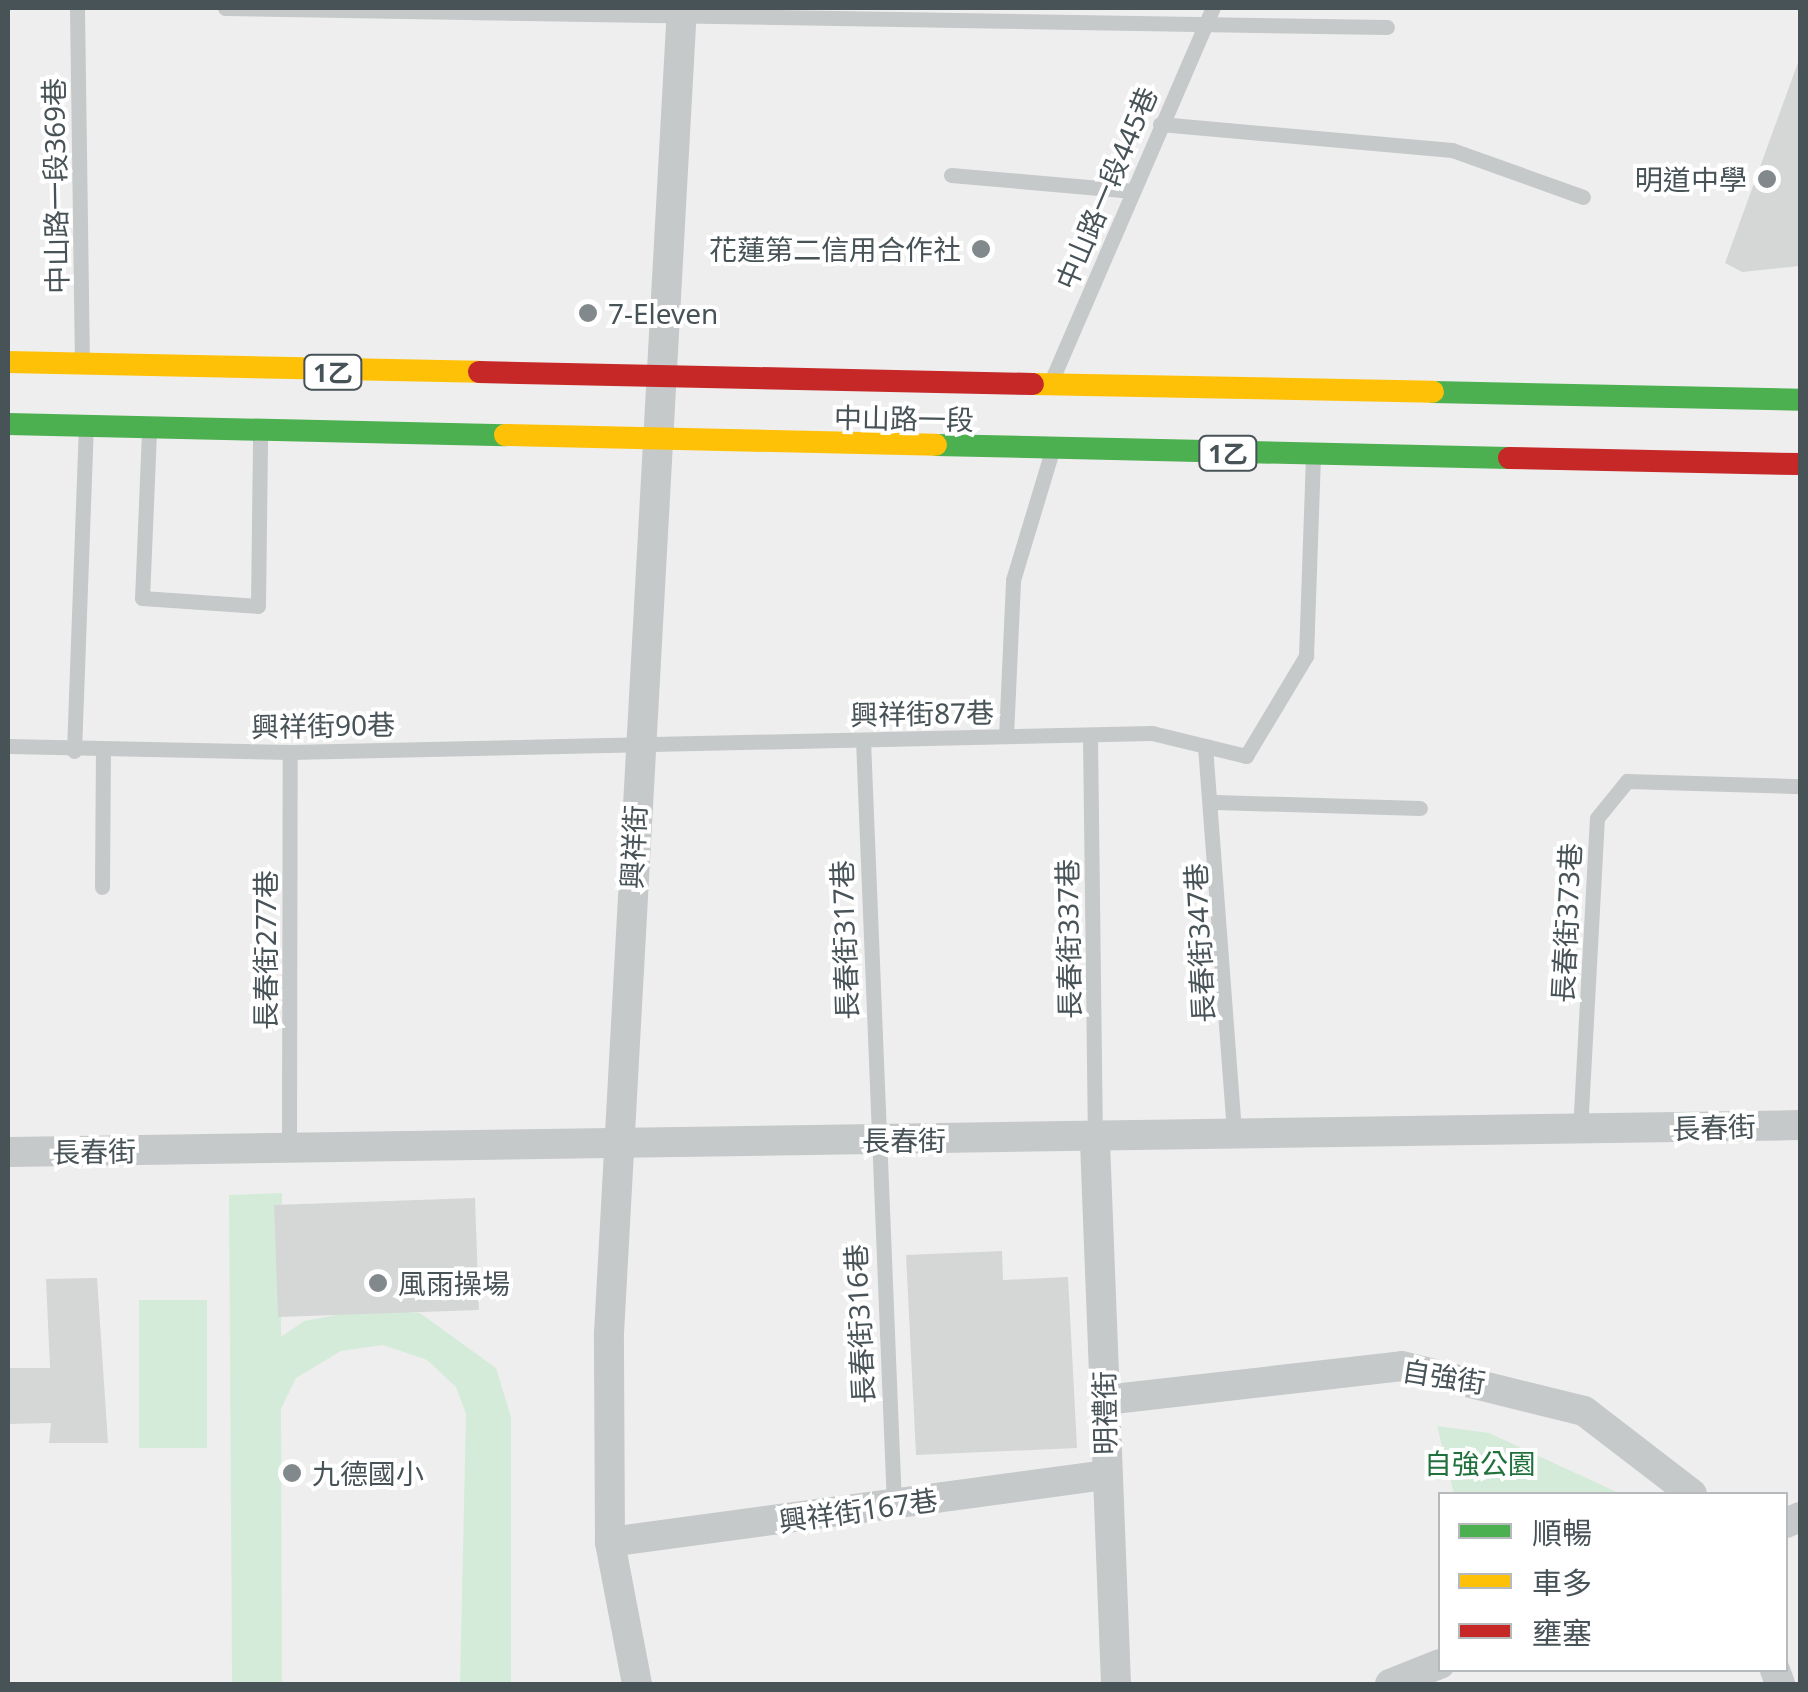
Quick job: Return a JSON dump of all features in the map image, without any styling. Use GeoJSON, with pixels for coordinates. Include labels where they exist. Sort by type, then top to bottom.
{"type":"FeatureCollection","features":[{"type":"Feature","properties":{"kind":"main road","name":"中山路一段"},"geometry":{"type":"LineString","coordinates":[[8,362],[1048,390],[1800,400]]}},
{"type":"Feature","properties":{"kind":"main road","name":"中山路一段"},"geometry":{"type":"LineString","coordinates":[[8,424],[656,444],[1800,464]]}},
{"type":"Feature","properties":{"kind":"street","name":"興祥街"},"geometry":{"type":"LineString","coordinates":[[638,1684],[610,1542],[617,1144],[682,14]]}},
{"type":"Feature","properties":{"kind":"street","name":"長春街"},"geometry":{"type":"LineString","coordinates":[[8,1152],[875,1139],[1095,1142],[1800,1125]]}},
{"type":"Feature","properties":{"kind":"street","name":"明禮街"},"geometry":{"type":"LineString","coordinates":[[1095,1142],[1116,1684]]}},
{"type":"Feature","properties":{"kind":"street","name":"自強街"},"geometry":{"type":"LineString","coordinates":[[1105,1400],[1402,1366],[1584,1412],[1689,1492]]}},
{"type":"Feature","properties":{"kind":"street","name":"興祥街167巷"},"geometry":{"type":"LineString","coordinates":[[610,1542],[1105,1475]]}},
{"type":"Feature","properties":{"kind":"street"},"geometry":{"type":"LineString","coordinates":[[1390,1684],[1438,1665]]}},
{"type":"Feature","properties":{"kind":"lane","name":"中山路一段369巷"},"geometry":{"type":"LineString","coordinates":[[77,8],[82,364]]}},
{"type":"Feature","properties":{"kind":"lane"},"geometry":{"type":"LineString","coordinates":[[225,8],[1387,27]]}},
{"type":"Feature","properties":{"kind":"lane","name":"中山路一段445巷"},"geometry":{"type":"LineString","coordinates":[[1048,390],[1213,8]]}},
{"type":"Feature","properties":{"kind":"lane"},"geometry":{"type":"LineString","coordinates":[[1160,124],[1452,150],[1583,197]]}},
{"type":"Feature","properties":{"kind":"lane"},"geometry":{"type":"LineString","coordinates":[[951,176],[1133,191]]}},
{"type":"Feature","properties":{"kind":"lane"},"geometry":{"type":"LineString","coordinates":[[74,751],[86,426]]}},
{"type":"Feature","properties":{"kind":"lane"},"geometry":{"type":"LineString","coordinates":[[149,428],[142,598],[258,606],[260,431]]}},
{"type":"Feature","properties":{"kind":"lane"},"geometry":{"type":"LineString","coordinates":[[1006,736],[1013,580],[1052,450]]}},
{"type":"Feature","properties":{"kind":"lane","name":"興祥街87巷"},"geometry":{"type":"LineString","coordinates":[[639,738],[863,740],[1152,733],[1246,756],[1306,656],[1313,454]]}},
{"type":"Feature","properties":{"kind":"lane","name":"長春街337巷"},"geometry":{"type":"LineString","coordinates":[[1090,735],[1095,1142]]}},
{"type":"Feature","properties":{"kind":"lane","name":"興祥街90巷"},"geometry":{"type":"LineString","coordinates":[[8,746],[103,752],[290,752],[639,738]]}},
{"type":"Feature","properties":{"kind":"lane","name":"長春街317巷"},"geometry":{"type":"LineString","coordinates":[[863,740],[875,1139]]}},
{"type":"Feature","properties":{"kind":"lane","name":"長春街347巷"},"geometry":{"type":"LineString","coordinates":[[1205,746],[1216,802],[1235,1139]]}},
{"type":"Feature","properties":{"kind":"lane"},"geometry":{"type":"LineString","coordinates":[[102,887],[103,752]]}},
{"type":"Feature","properties":{"kind":"lane","name":"長春街277巷"},"geometry":{"type":"LineString","coordinates":[[289,1149],[290,752]]}},
{"type":"Feature","properties":{"kind":"lane","name":"長春街373巷"},"geometry":{"type":"LineString","coordinates":[[1580,1132],[1597,818],[1627,781],[1800,786]]}},
{"type":"Feature","properties":{"kind":"lane"},"geometry":{"type":"LineString","coordinates":[[1216,802],[1420,808]]}},
{"type":"Feature","properties":{"kind":"lane","name":"長春街316巷"},"geometry":{"type":"LineString","coordinates":[[875,1139],[894,1506]]}},
{"type":"Feature","properties":{"kind":"green space"},"geometry":{"type":"Polygon","coordinates":[[[282,1193],[281,1337],[304,1321],[369,1309],[420,1313],[496,1368],[511,1417],[511,1684],[460,1684],[466,1414],[456,1387],[427,1360],[383,1345],[341,1351],[296,1378],[281,1409],[282,1684],[232,1684],[229,1195],[282,1193]]]}},
{"type":"Feature","properties":{"kind":"green space"},"geometry":{"type":"Polygon","coordinates":[[[139,1300],[207,1300],[207,1448],[139,1448],[139,1300]]]}},
{"type":"Feature","properties":{"kind":"green space","name":"自強公園"},"geometry":{"type":"Polygon","coordinates":[[[1437,1426],[1489,1433],[1617,1492],[1454,1492],[1437,1426]]]}},
{"type":"Feature","properties":{"kind":"building"},"geometry":{"type":"Polygon","coordinates":[[[1800,57],[1800,266],[1742,272],[1725,263],[1800,57]]]}},
{"type":"Feature","properties":{"kind":"building","name":"風雨操場"},"geometry":{"type":"Polygon","coordinates":[[[475,1198],[479,1310],[278,1317],[274,1205],[475,1198]]]}},
{"type":"Feature","properties":{"kind":"building"},"geometry":{"type":"Polygon","coordinates":[[[1002,1251],[1003,1280],[1068,1277],[1077,1448],[916,1455],[906,1255],[1002,1251]]]}},
{"type":"Feature","properties":{"kind":"building"},"geometry":{"type":"Polygon","coordinates":[[[97,1278],[108,1443],[49,1443],[51,1423],[8,1424],[8,1368],[50,1368],[46,1279],[97,1278]]]}},
{"type":"Feature","properties":{"kind":"traffic: fast"},"geometry":{"type":"LineString","coordinates":[[1433,392],[1800,400]]}},
{"type":"Feature","properties":{"kind":"traffic: fast"},"geometry":{"type":"LineString","coordinates":[[8,424],[505,435]]}},
{"type":"Feature","properties":{"kind":"traffic: fast"},"geometry":{"type":"LineString","coordinates":[[936,445],[1509,458]]}},
{"type":"Feature","properties":{"kind":"traffic: slow"},"geometry":{"type":"LineString","coordinates":[[8,362],[479,372]]}},
{"type":"Feature","properties":{"kind":"traffic: slow"},"geometry":{"type":"LineString","coordinates":[[1033,384],[1433,392]]}},
{"type":"Feature","properties":{"kind":"traffic: slow"},"geometry":{"type":"LineString","coordinates":[[505,435],[936,445]]}},
{"type":"Feature","properties":{"kind":"traffic: jam"},"geometry":{"type":"LineString","coordinates":[[479,372],[1033,384]]}},
{"type":"Feature","properties":{"kind":"traffic: jam"},"geometry":{"type":"LineString","coordinates":[[1509,458],[1800,464]]}},
{"type":"Feature","properties":{"kind":"place","name":"明道中學"},"geometry":{"type":"Point","coordinates":[1767,179]}},
{"type":"Feature","properties":{"kind":"place","name":"花蓮第二信用合作社"},"geometry":{"type":"Point","coordinates":[981,249]}},
{"type":"Feature","properties":{"kind":"place","name":"7-Eleven"},"geometry":{"type":"Point","coordinates":[588,313]}},
{"type":"Feature","properties":{"kind":"place","name":"風雨操場"},"geometry":{"type":"Point","coordinates":[378,1283]}},
{"type":"Feature","properties":{"kind":"place","name":"九德國小"},"geometry":{"type":"Point","coordinates":[292,1473]}}]}
